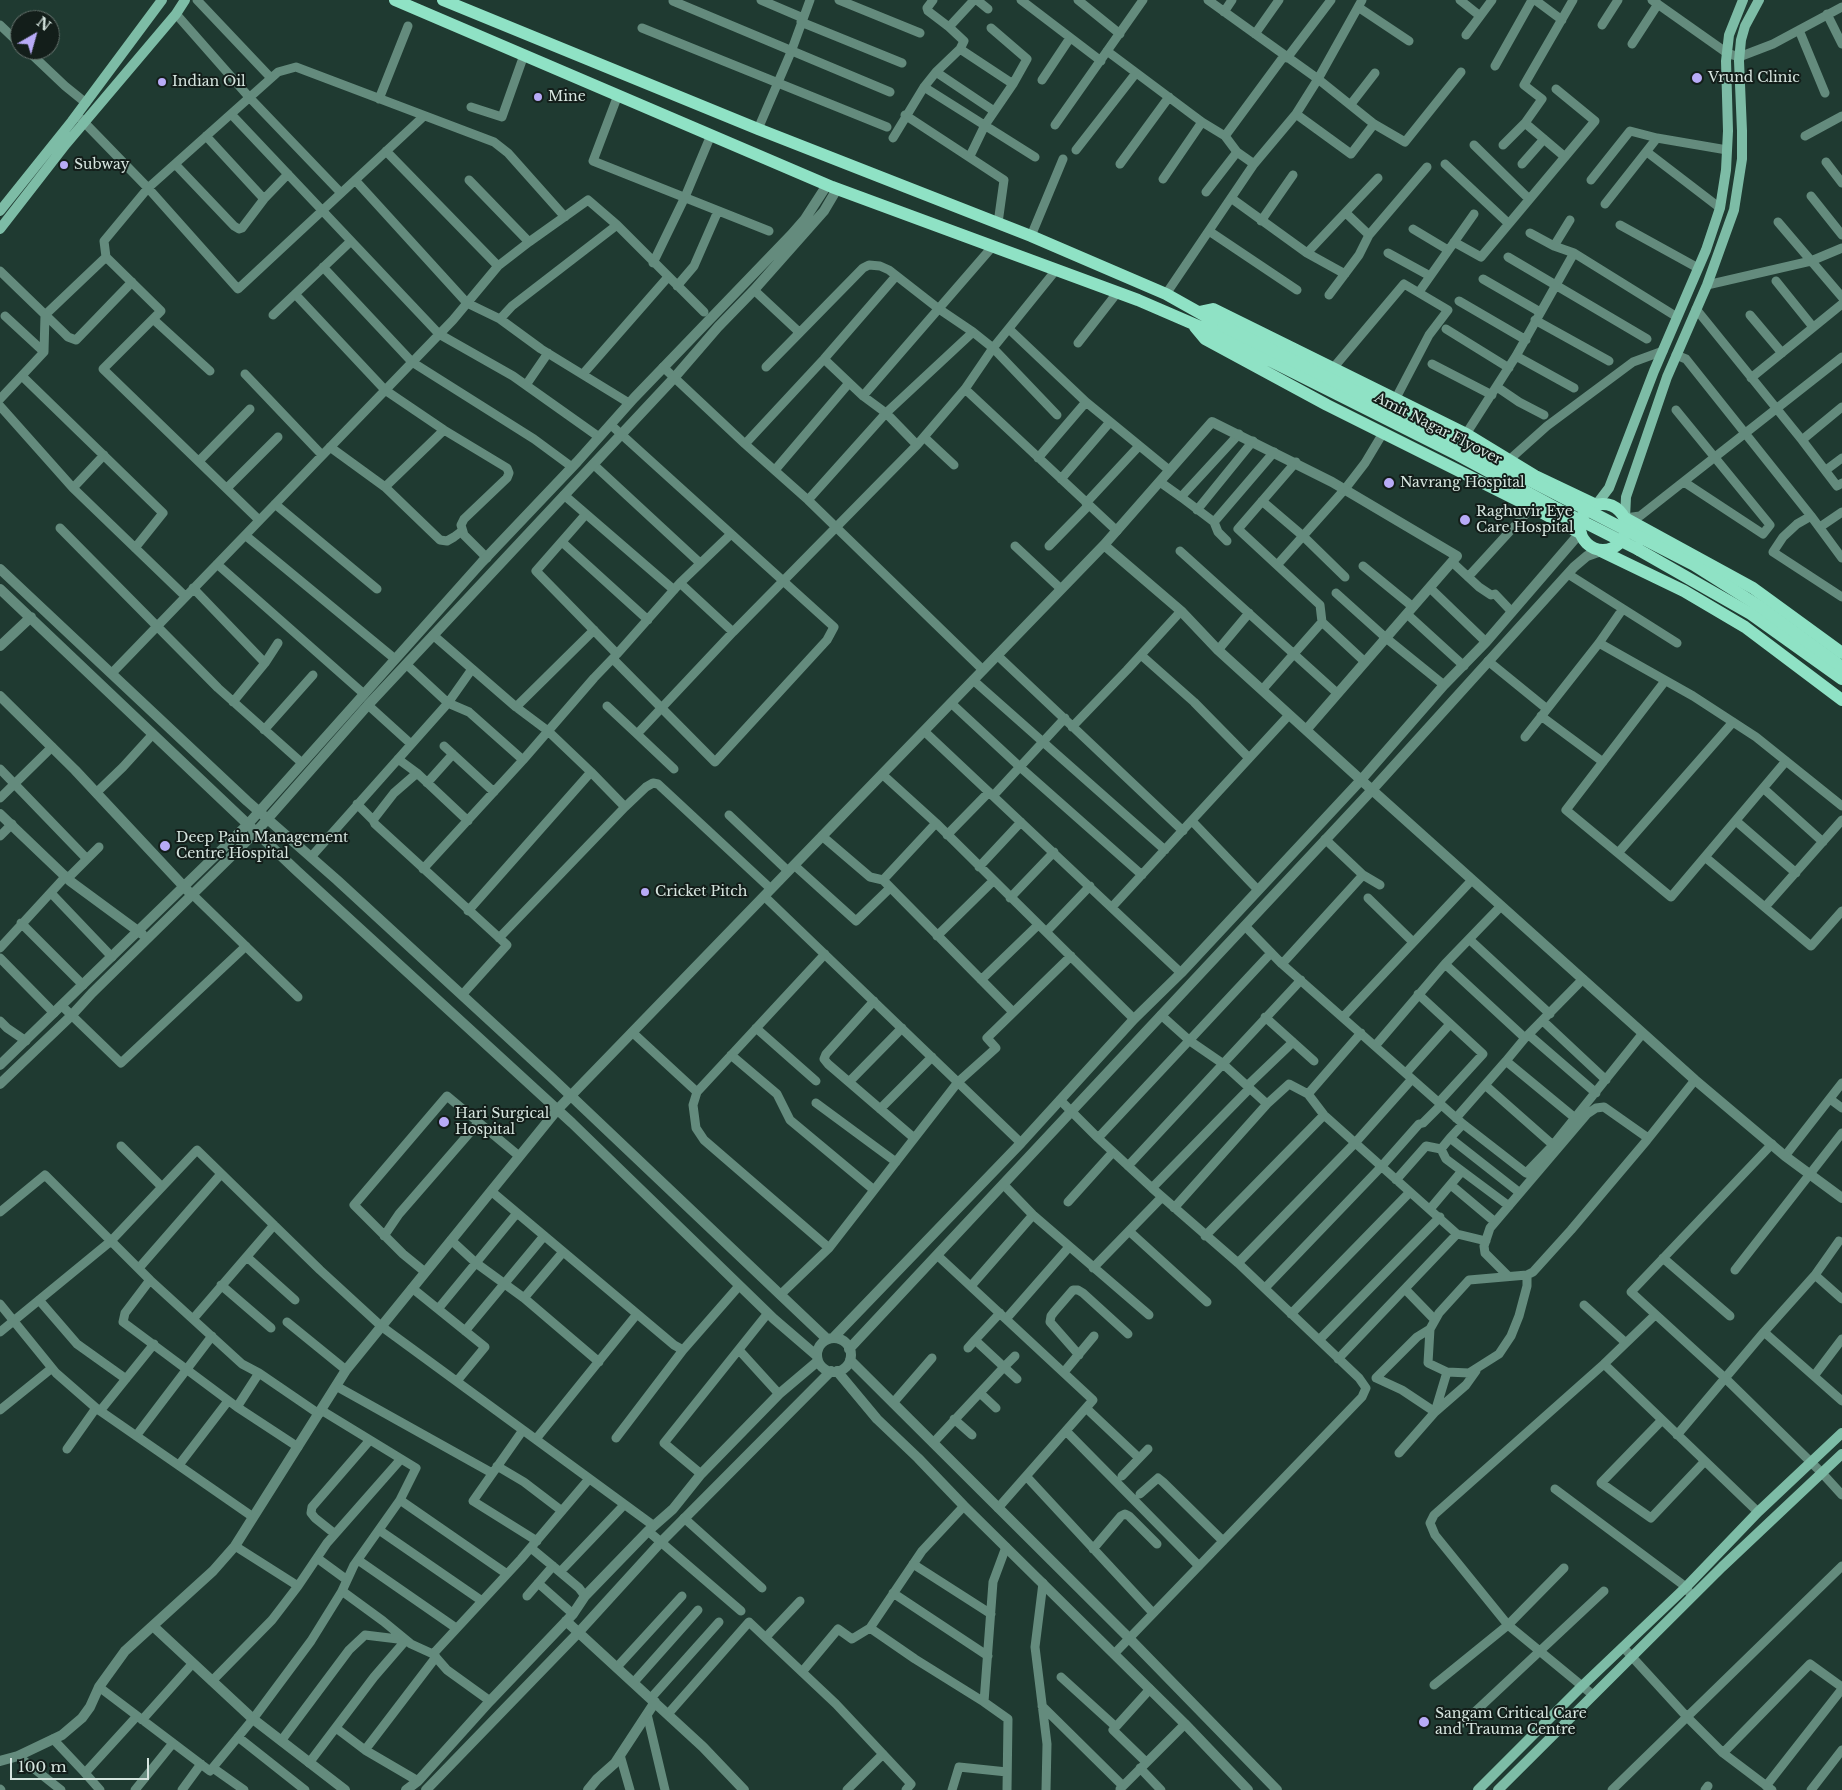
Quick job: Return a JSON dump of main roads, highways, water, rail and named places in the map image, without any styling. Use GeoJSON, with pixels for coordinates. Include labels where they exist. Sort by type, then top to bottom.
{"type":"FeatureCollection","features":[{"type":"Feature","properties":{"kind":"main road"},"geometry":{"type":"LineString","coordinates":[[0,211],[86,103],[162,0]]}},
{"type":"Feature","properties":{"kind":"main road"},"geometry":{"type":"LineString","coordinates":[[0,229],[60,152],[176,14],[185,0]]}},
{"type":"Feature","properties":{"kind":"main road","name":"Amit Nagar Flyover"},"geometry":{"type":"LineString","coordinates":[[395,0],[832,187],[1117,293],[1193,325],[1221,330],[1396,411],[1694,565],[1759,606],[1842,667]]}},
{"type":"Feature","properties":{"kind":"main road","name":"Amit Nagar Flyover"},"geometry":{"type":"LineString","coordinates":[[443,0],[758,129],[1031,236],[1166,294],[1198,312],[1221,330],[1558,510],[1639,550],[1752,614],[1842,679]]}},
{"type":"Feature","properties":{"kind":"main road"},"geometry":{"type":"LineString","coordinates":[[1743,0],[1729,35],[1727,53],[1727,150],[1720,208],[1706,250],[1663,351],[1609,488],[1596,505],[1584,513],[1579,526],[1580,533],[1588,545],[1684,591],[1745,627],[1842,700]]}},
{"type":"Feature","properties":{"kind":"main road"},"geometry":{"type":"LineString","coordinates":[[1601,551],[1614,548],[1620,544],[1626,532],[1626,497],[1666,377],[1707,285],[1734,210],[1739,181],[1742,131],[1739,57],[1741,40],[1745,26],[1759,0]]}},
{"type":"Feature","properties":{"kind":"main road"},"geometry":{"type":"LineString","coordinates":[[112,67],[123,76]]}},
{"type":"Feature","properties":{"kind":"main road"},"geometry":{"type":"LineString","coordinates":[[1198,312],[1213,308],[1466,434],[1535,476],[1596,505],[1602,504],[1616,507],[1625,518],[1753,588],[1842,653]]}},
{"type":"Feature","properties":{"kind":"main road"},"geometry":{"type":"LineString","coordinates":[[1193,325],[1205,339],[1327,405],[1532,507],[1580,533]]}},
{"type":"Feature","properties":{"kind":"main road"},"geometry":{"type":"LineString","coordinates":[[1478,1790],[1582,1686],[1686,1587],[1758,1512],[1842,1433]]}},
{"type":"Feature","properties":{"kind":"main road"},"geometry":{"type":"LineString","coordinates":[[1498,1790],[1692,1597],[1842,1454]]}},
{"type":"Feature","properties":{"kind":"place","name":"Vrund Clinic"},"geometry":{"type":"Point","coordinates":[1697,78]}},
{"type":"Feature","properties":{"kind":"place","name":"Indian Oil"},"geometry":{"type":"Point","coordinates":[162,82]}},
{"type":"Feature","properties":{"kind":"place","name":"Mine"},"geometry":{"type":"Point","coordinates":[538,97]}},
{"type":"Feature","properties":{"kind":"place","name":"Subway"},"geometry":{"type":"Point","coordinates":[64,165]}},
{"type":"Feature","properties":{"kind":"place","name":"Navrang Hospital"},"geometry":{"type":"Point","coordinates":[1389,483]}},
{"type":"Feature","properties":{"kind":"place","name":"Raghuvir Eye Care Hospital"},"geometry":{"type":"Point","coordinates":[1465,520]}},
{"type":"Feature","properties":{"kind":"place","name":"Deep Pain Management Centre Hospital"},"geometry":{"type":"Point","coordinates":[165,846]}},
{"type":"Feature","properties":{"kind":"place","name":"Cricket Pitch"},"geometry":{"type":"Point","coordinates":[645,892]}},
{"type":"Feature","properties":{"kind":"place","name":"Hari Surgical Hospital"},"geometry":{"type":"Point","coordinates":[444,1122]}},
{"type":"Feature","properties":{"kind":"place","name":"Sangam Critical Care and Trauma Centre"},"geometry":{"type":"Point","coordinates":[1424,1722]}}]}
